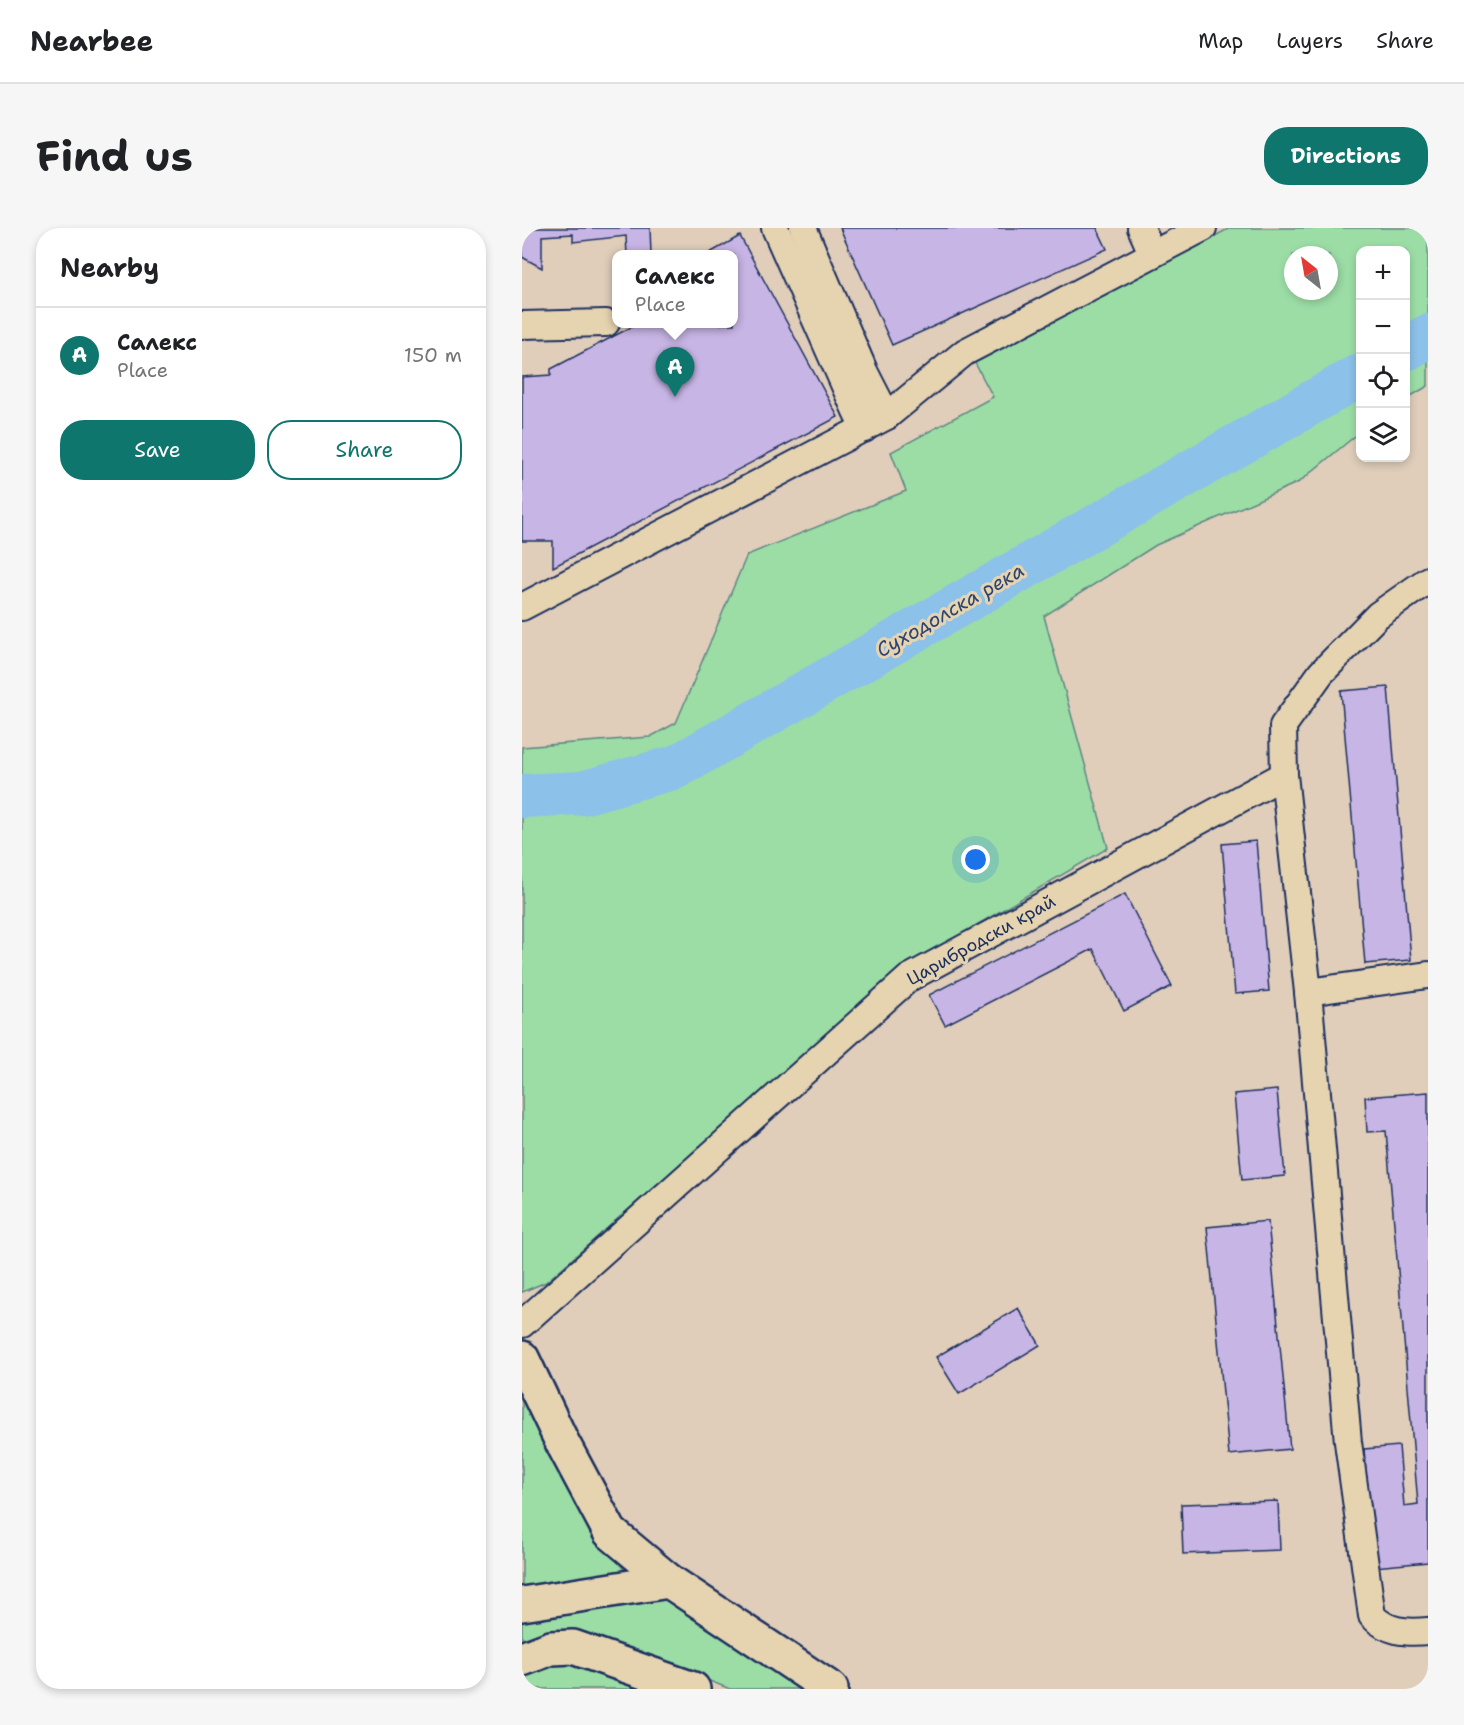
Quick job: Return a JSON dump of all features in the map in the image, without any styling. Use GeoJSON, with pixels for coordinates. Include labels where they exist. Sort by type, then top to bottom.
{"type":"FeatureCollection","features":[{"type":"Feature","properties":{"kind":"main road"},"geometry":{"type":"LineString","coordinates":[[522,1358],[562,1442],[610,1532],[669,1581],[831,1689]]}},
{"type":"Feature","properties":{"kind":"main road"},"geometry":{"type":"LineString","coordinates":[[522,1604],[669,1581]]}},
{"type":"Feature","properties":{"kind":"main road"},"geometry":{"type":"LineString","coordinates":[[522,1659],[551,1648],[573,1647],[693,1689]]}},
{"type":"Feature","properties":{"kind":"street"},"geometry":{"type":"LineString","coordinates":[[775,228],[864,429]]}},
{"type":"Feature","properties":{"kind":"street"},"geometry":{"type":"LineString","coordinates":[[803,228],[865,373],[887,416]]}},
{"type":"Feature","properties":{"kind":"street"},"geometry":{"type":"LineString","coordinates":[[1140,228],[1152,253]]}},
{"type":"Feature","properties":{"kind":"street"},"geometry":{"type":"LineString","coordinates":[[522,607],[864,429],[887,416],[965,352],[1203,228]]}},
{"type":"Feature","properties":{"kind":"street"},"geometry":{"type":"LineString","coordinates":[[522,326],[606,323]]}},
{"type":"Feature","properties":{"kind":"street"},"geometry":{"type":"LineString","coordinates":[[1428,580],[1378,615],[1321,673],[1283,726],[1284,775],[1308,992],[1348,1442],[1372,1616],[1384,1628],[1410,1632],[1428,1631]]}},
{"type":"Feature","properties":{"kind":"street","name":"Царибродски край"},"geometry":{"type":"LineString","coordinates":[[522,1324],[909,978],[1284,775]]}},
{"type":"Feature","properties":{"kind":"street"},"geometry":{"type":"LineString","coordinates":[[1308,992],[1428,975]]}},
{"type":"Feature","properties":{"kind":"green space"},"geometry":{"type":"Polygon","coordinates":[[[1230,228],[1428,228],[1428,386],[1410,397],[1410,246],[1356,246],[1356,435],[1299,482],[1156,545],[1044,616],[1108,848],[903,968],[546,1282],[522,1292],[522,747],[650,737],[676,723],[747,555],[906,491],[891,452],[993,397],[975,363],[1230,228]]]}},
{"type":"Feature","properties":{"kind":"green space"},"geometry":{"type":"Polygon","coordinates":[[[522,1386],[589,1526],[626,1572],[522,1587],[522,1386]]]}},
{"type":"Feature","properties":{"kind":"green space"},"geometry":{"type":"Polygon","coordinates":[[[676,1596],[812,1689],[730,1689],[697,1676],[522,1643],[522,1614],[676,1596]]]}},
{"type":"Feature","properties":{"kind":"green space"},"geometry":{"type":"Polygon","coordinates":[[[585,1661],[662,1689],[522,1689],[522,1672],[540,1665],[585,1661]]]}},
{"type":"Feature","properties":{"kind":"building"},"geometry":{"type":"Polygon","coordinates":[[[522,228],[650,228],[651,250],[627,250],[626,236],[573,242],[573,234],[542,236],[542,268],[522,257],[522,228]]]}},
{"type":"Feature","properties":{"kind":"building"},"geometry":{"type":"Polygon","coordinates":[[[840,228],[1097,228],[1107,249],[892,345],[840,228]]]}},
{"type":"Feature","properties":{"kind":"building"},"geometry":{"type":"Polygon","coordinates":[[[740,236],[838,417],[553,567],[553,541],[522,541],[522,377],[551,375],[551,369],[629,328],[738,328],[738,250],[715,250],[740,236]]]}},
{"type":"Feature","properties":{"kind":"building"},"geometry":{"type":"Polygon","coordinates":[[[1388,687],[1411,960],[1365,964],[1341,691],[1388,687]]]}},
{"type":"Feature","properties":{"kind":"building"},"geometry":{"type":"Polygon","coordinates":[[[1256,841],[1269,991],[1235,994],[1222,844],[1256,841]]]}},
{"type":"Feature","properties":{"kind":"building"},"geometry":{"type":"Polygon","coordinates":[[[1125,894],[1172,986],[1124,1011],[1093,949],[945,1025],[929,995],[1125,894]]]}},
{"type":"Feature","properties":{"kind":"building"},"geometry":{"type":"Polygon","coordinates":[[[1277,1090],[1285,1176],[1242,1180],[1234,1094],[1277,1090]]]}},
{"type":"Feature","properties":{"kind":"building"},"geometry":{"type":"Polygon","coordinates":[[[1428,1092],[1428,1562],[1374,1567],[1364,1449],[1399,1446],[1404,1506],[1418,1504],[1386,1131],[1367,1132],[1365,1097],[1428,1092]]]}},
{"type":"Feature","properties":{"kind":"building"},"geometry":{"type":"Polygon","coordinates":[[[1268,1221],[1290,1449],[1229,1455],[1207,1227],[1268,1221]]]}},
{"type":"Feature","properties":{"kind":"building"},"geometry":{"type":"Polygon","coordinates":[[[1018,1308],[1040,1345],[959,1394],[936,1357],[1018,1308]]]}},
{"type":"Feature","properties":{"kind":"building"},"geometry":{"type":"Polygon","coordinates":[[[1278,1501],[1280,1550],[1183,1554],[1181,1504],[1278,1501]]]}},
{"type":"Feature","properties":{"kind":"waterway","name":"Суходолска река"},"geometry":{"type":"LineString","coordinates":[[1410,347],[1428,336]]}},
{"type":"Feature","properties":{"kind":"waterway","name":"Суходолска река"},"geometry":{"type":"LineString","coordinates":[[522,796],[582,793],[676,767],[1356,377]]}},
{"type":"Feature","properties":{"kind":"place","name":"Салекс"},"geometry":{"type":"Point","coordinates":[675,397]}}]}
